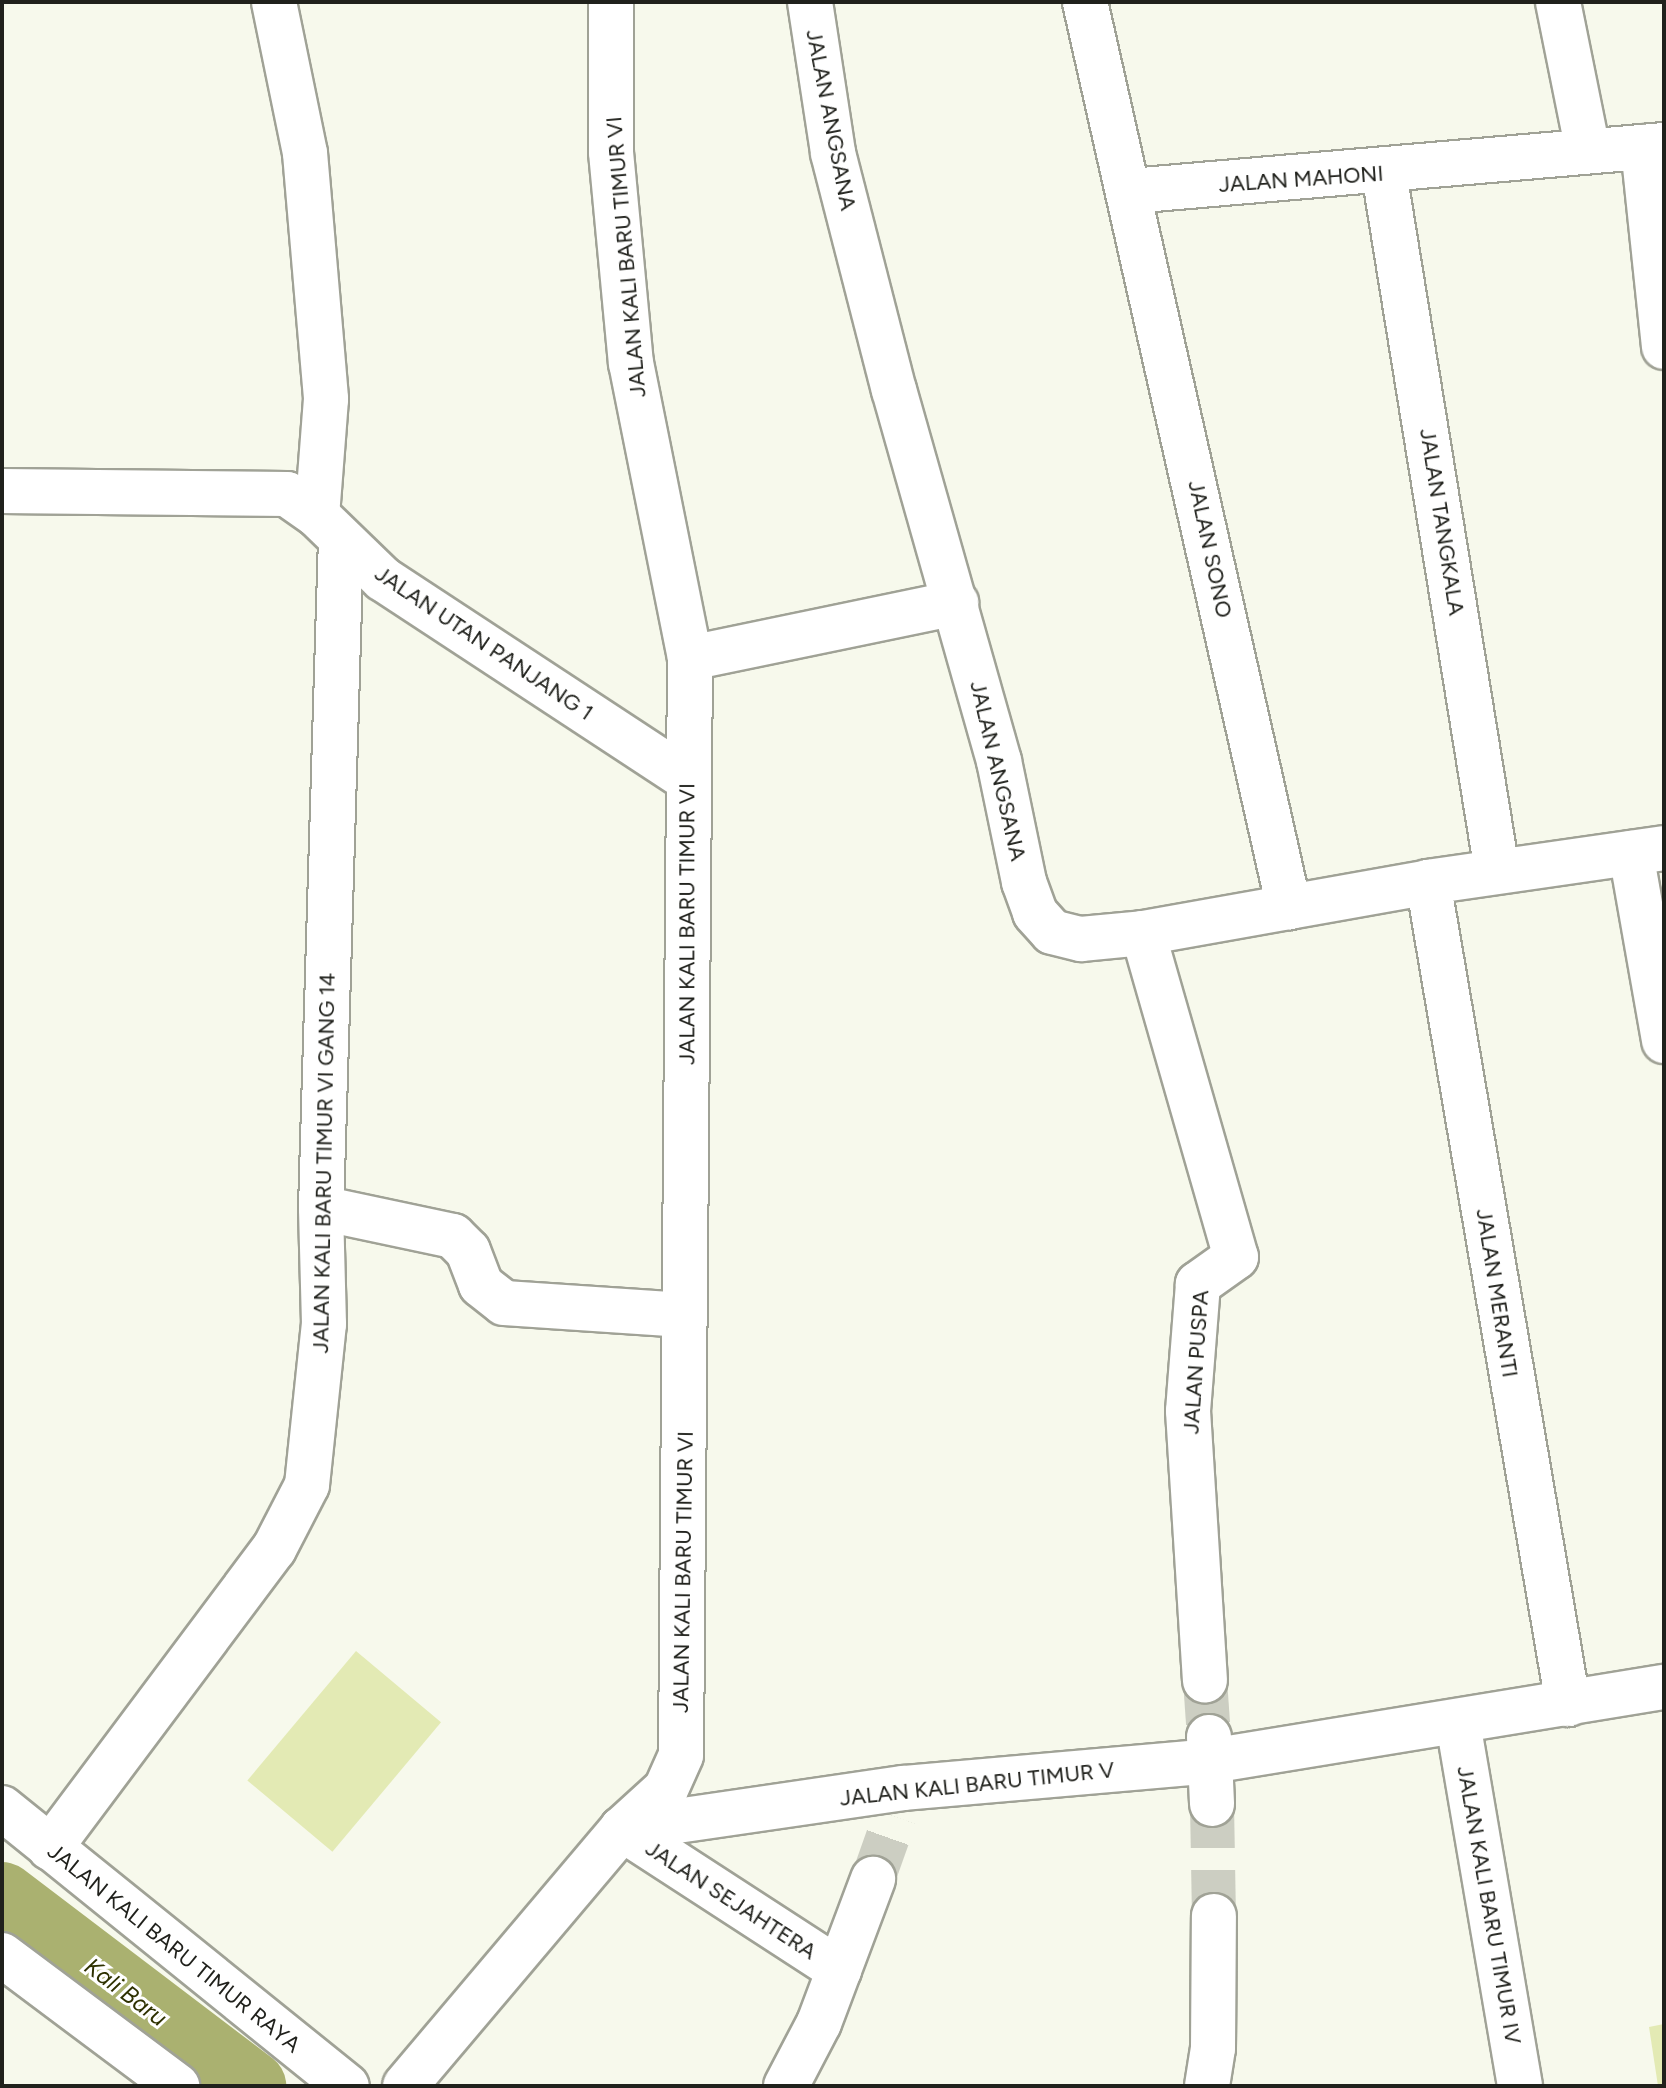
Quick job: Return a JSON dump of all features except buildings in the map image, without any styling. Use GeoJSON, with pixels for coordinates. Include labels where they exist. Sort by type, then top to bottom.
{"type":"FeatureCollection","features":[{"type":"Feature","properties":{"kind":"street","name":"JALAN KALI BARU TIMUR VI GANG 14"},"geometry":{"type":"LineString","coordinates":[[50,1848],[274,1549],[307,1485],[324,1324],[321,1208],[329,527],[326,399],[305,153],[274,2]]}},
{"type":"Feature","properties":{"kind":"street","name":"JALAN KALI BARU TIMUR VI"},"geometry":{"type":"LineString","coordinates":[[611,2],[611,152],[631,364],[690,658],[681,1755],[666,1789],[622,1829]]}},
{"type":"Feature","properties":{"kind":"street","name":"JALAN ANGSANA"},"geometry":{"type":"LineString","coordinates":[[810,2],[833,153],[956,603],[1035,913],[1052,932],[1081,939],[1143,933],[1428,882],[1647,850]]}},
{"type":"Feature","properties":{"kind":"street"},"geometry":{"type":"LineString","coordinates":[[1085,2],[1131,191]]}},
{"type":"Feature","properties":{"kind":"street"},"geometry":{"type":"LineString","coordinates":[[1558,2],[1588,151]]}},
{"type":"Feature","properties":{"kind":"street"},"geometry":{"type":"LineString","coordinates":[[1653,146],[1664,347]]}},
{"type":"Feature","properties":{"kind":"street","name":"JALAN MAHONI"},"geometry":{"type":"LineString","coordinates":[[1131,191],[1384,173],[1653,146]]}},
{"type":"Feature","properties":{"kind":"street","name":"JALAN TANGKALA"},"geometry":{"type":"LineString","coordinates":[[1384,173],[1497,871]]}},
{"type":"Feature","properties":{"kind":"street","name":"JALAN SONO"},"geometry":{"type":"LineString","coordinates":[[1131,191],[1289,907]]}},
{"type":"Feature","properties":{"kind":"street","name":"JALAN UTAN PANJANG 1"},"geometry":{"type":"LineString","coordinates":[[2,491],[287,494],[329,527],[383,579],[688,779]]}},
{"type":"Feature","properties":{"kind":"street"},"geometry":{"type":"LineString","coordinates":[[690,658],[956,603]]}},
{"type":"Feature","properties":{"kind":"street"},"geometry":{"type":"LineString","coordinates":[[1647,850],[1664,1041]]}},
{"type":"Feature","properties":{"kind":"street","name":"JALAN MERANTI"},"geometry":{"type":"LineString","coordinates":[[1428,882],[1568,1704]]}},
{"type":"Feature","properties":{"kind":"street","name":"JALAN PUSPA"},"geometry":{"type":"LineString","coordinates":[[1143,933],[1236,1257],[1198,1284],[1188,1411],[1205,1680]]}},
{"type":"Feature","properties":{"kind":"street"},"geometry":{"type":"LineString","coordinates":[[321,1208],[453,1236],[468,1251],[481,1285],[504,1303],[685,1315]]}},
{"type":"Feature","properties":{"kind":"street","name":"JALAN KALI BARU TIMUR V"},"geometry":{"type":"LineString","coordinates":[[622,1829],[900,1802],[1210,1749],[1458,1723],[1664,1687]]}},
{"type":"Feature","properties":{"kind":"street","name":"JALAN KALI BARU TIMUR IV"},"geometry":{"type":"LineString","coordinates":[[1458,1723],[1520,2086]]}},
{"type":"Feature","properties":{"kind":"street"},"geometry":{"type":"LineString","coordinates":[[1210,1749],[1212,1804]]}},
{"type":"Feature","properties":{"kind":"street","name":"JALAN KALI BARU TIMUR RAYA"},"geometry":{"type":"LineString","coordinates":[[2,1808],[347,2086]]}},
{"type":"Feature","properties":{"kind":"street"},"geometry":{"type":"LineString","coordinates":[[405,2086],[622,1829]]}},
{"type":"Feature","properties":{"kind":"street","name":"JALAN SEJAHTERA"},"geometry":{"type":"LineString","coordinates":[[622,1829],[839,1970]]}},
{"type":"Feature","properties":{"kind":"street"},"geometry":{"type":"LineString","coordinates":[[786,2086],[839,1970],[873,1879]]}},
{"type":"Feature","properties":{"kind":"street"},"geometry":{"type":"LineString","coordinates":[[1207,2086],[1213,2048],[1214,1916]]}},
{"type":"Feature","properties":{"kind":"street"},"geometry":{"type":"LineString","coordinates":[[2,1955],[177,2086]]}},
{"type":"Feature","properties":{"kind":"green space"},"geometry":{"type":"Polygon","coordinates":[[[356,1651],[441,1722],[332,1852],[247,1780],[356,1651]]]}},
{"type":"Feature","properties":{"kind":"green space"},"geometry":{"type":"Polygon","coordinates":[[[1664,2024],[1664,2086],[1658,2086],[1649,2027],[1664,2024]]]}},
{"type":"Feature","properties":{"kind":"waterway","name":"Kali Baru"},"geometry":{"type":"LineString","coordinates":[[2,1897],[251,2086]]}},
{"type":"Feature","properties":{"kind":"tunnel"},"geometry":{"type":"LineString","coordinates":[[1205,1680],[1209,1737]]}},
{"type":"Feature","properties":{"kind":"tunnel"},"geometry":{"type":"LineString","coordinates":[[1212,1804],[1214,1916]]}},
{"type":"Feature","properties":{"kind":"tunnel"},"geometry":{"type":"LineString","coordinates":[[873,1879],[895,1817]]}}]}
